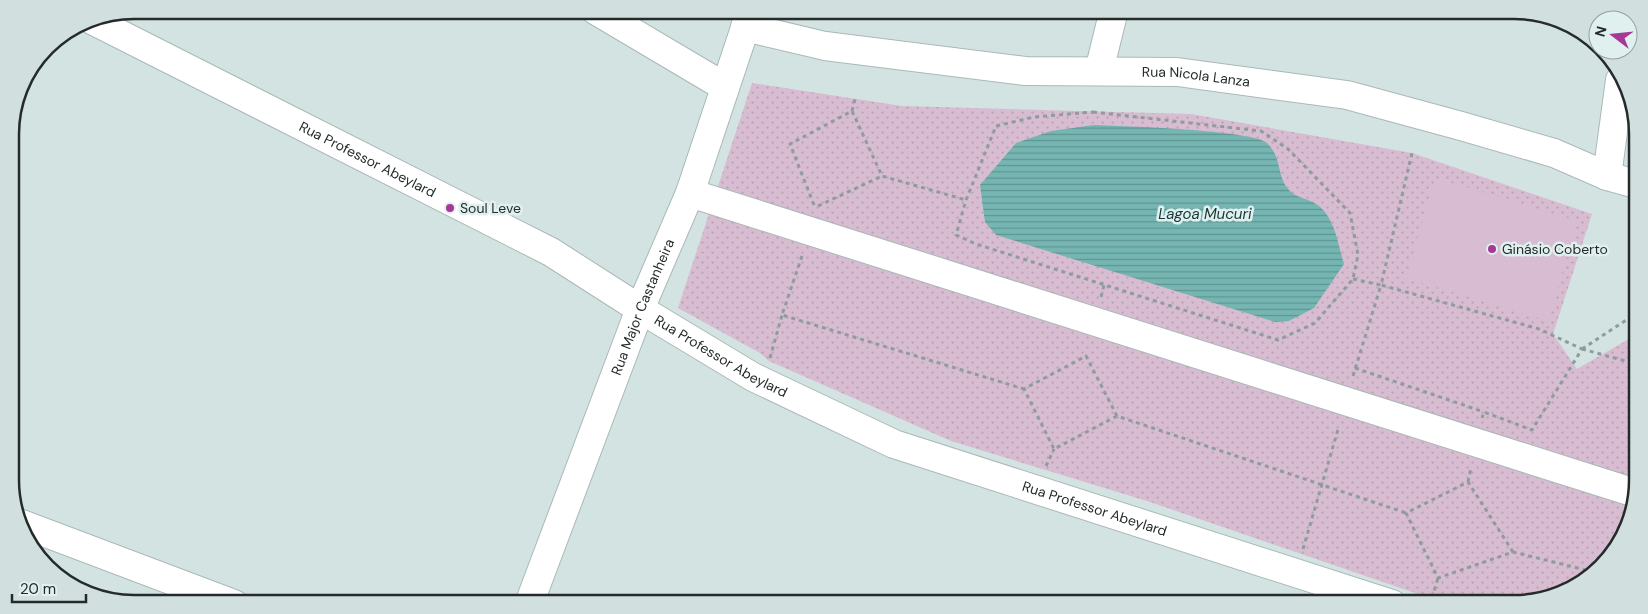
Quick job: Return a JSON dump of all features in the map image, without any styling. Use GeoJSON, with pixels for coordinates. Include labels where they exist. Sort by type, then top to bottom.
{"type":"FeatureCollection","features":[{"type":"Feature","properties":{"kind":"street"},"geometry":{"type":"LineString","coordinates":[[610,19],[725,87]]}},
{"type":"Feature","properties":{"kind":"street","name":"Rua Major Castanheira"},"geometry":{"type":"LineString","coordinates":[[532,595],[640,309],[690,193],[748,19]]}},
{"type":"Feature","properties":{"kind":"street","name":"Rua Nicola Lanza"},"geometry":{"type":"LineString","coordinates":[[751,19],[825,46],[1025,71],[1177,72],[1347,95],[1554,153],[1607,176],[1629,182]]}},
{"type":"Feature","properties":{"kind":"street"},"geometry":{"type":"LineString","coordinates":[[1099,71],[1112,19]]}},
{"type":"Feature","properties":{"kind":"street","name":"Rua Professor Abeylard"},"geometry":{"type":"LineString","coordinates":[[100,24],[551,252],[640,309],[753,377],[894,444],[1340,595]]}},
{"type":"Feature","properties":{"kind":"street"},"geometry":{"type":"LineString","coordinates":[[1607,176],[1619,88]]}},
{"type":"Feature","properties":{"kind":"street"},"geometry":{"type":"LineString","coordinates":[[690,193],[1628,491]]}},
{"type":"Feature","properties":{"kind":"street"},"geometry":{"type":"LineString","coordinates":[[29,527],[210,595]]}},
{"type":"Feature","properties":{"kind":"path"},"geometry":{"type":"LineString","coordinates":[[852,111],[855,99]]}},
{"type":"Feature","properties":{"kind":"path"},"geometry":{"type":"LineString","coordinates":[[1093,112],[1261,131],[1288,149],[1350,213],[1358,255],[1353,279],[1315,323],[1278,340],[976,244],[956,235],[966,200],[996,126],[1034,117],[1093,112]]}},
{"type":"Feature","properties":{"kind":"path"},"geometry":{"type":"LineString","coordinates":[[1381,285],[1412,153]]}},
{"type":"Feature","properties":{"kind":"path"},"geometry":{"type":"LineString","coordinates":[[816,207],[882,176]]}},
{"type":"Feature","properties":{"kind":"path"},"geometry":{"type":"LineString","coordinates":[[1353,279],[1539,329],[1582,349],[1629,362]]}},
{"type":"Feature","properties":{"kind":"path"},"geometry":{"type":"LineString","coordinates":[[769,362],[782,315]]}},
{"type":"Feature","properties":{"kind":"path"},"geometry":{"type":"LineString","coordinates":[[1355,368],[1532,430],[1582,349],[1629,318]]}},
{"type":"Feature","properties":{"kind":"path"},"geometry":{"type":"LineString","coordinates":[[1054,449],[1024,389],[1086,356],[1117,416],[1406,513],[1468,482]]}},
{"type":"Feature","properties":{"kind":"path"},"geometry":{"type":"LineString","coordinates":[[1484,412],[1468,482],[1512,552]]}},
{"type":"Feature","properties":{"kind":"path"},"geometry":{"type":"LineString","coordinates":[[1045,469],[1054,449],[1117,416]]}},
{"type":"Feature","properties":{"kind":"path"},"geometry":{"type":"LineString","coordinates":[[1406,513],[1438,578],[1433,595]]}},
{"type":"Feature","properties":{"kind":"path"},"geometry":{"type":"LineString","coordinates":[[1438,578],[1512,552],[1586,570]]}},
{"type":"Feature","properties":{"kind":"shaded area"},"geometry":{"type":"Polygon","coordinates":[[[752,83],[902,106],[1191,114],[1412,153],[1592,214],[1553,334],[1577,369],[1629,339],[1629,487],[1627,502],[1617,531],[1601,556],[1578,576],[1565,583],[1551,589],[1521,595],[1421,595],[1147,501],[951,441],[769,361],[760,353],[678,308],[752,83]]]}},
{"type":"Feature","properties":{"kind":"shaded area","name":"Ginásio Coberto"},"geometry":{"type":"Polygon","coordinates":[[[1435,178],[1578,221],[1548,321],[1406,278],[1435,178]]]}},
{"type":"Feature","properties":{"kind":"water","name":"Lagoa Mucuri"},"geometry":{"type":"Polygon","coordinates":[[[1094,125],[1213,132],[1238,135],[1267,143],[1278,161],[1285,185],[1295,195],[1313,202],[1322,209],[1332,223],[1338,240],[1344,264],[1314,308],[1289,321],[1275,322],[996,235],[985,222],[980,185],[1016,143],[1051,131],[1094,125]]]}},
{"type":"Feature","properties":{"kind":"place","name":"Soul Leve"},"geometry":{"type":"Point","coordinates":[450,208]}},
{"type":"Feature","properties":{"kind":"place","name":"Ginásio Coberto"},"geometry":{"type":"Point","coordinates":[1492,249]}}]}
